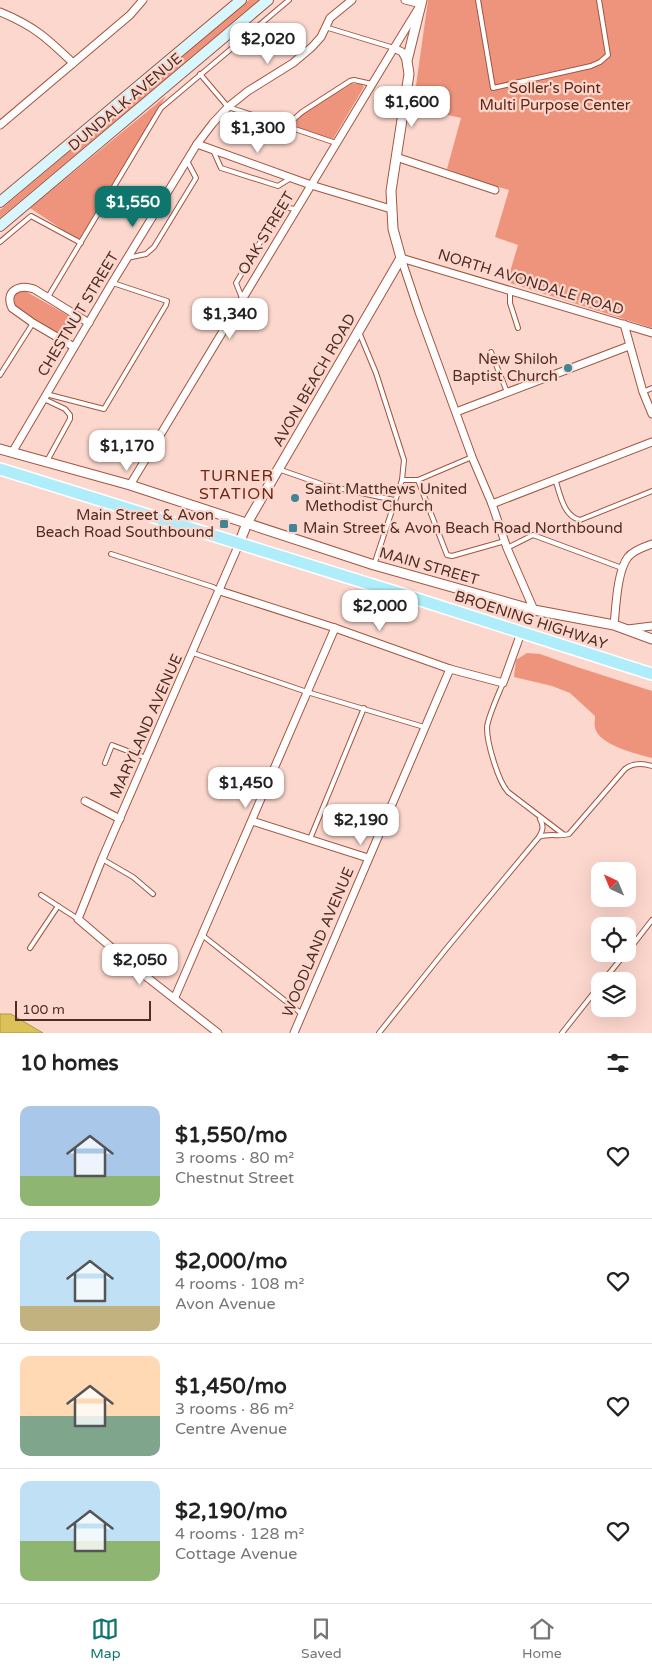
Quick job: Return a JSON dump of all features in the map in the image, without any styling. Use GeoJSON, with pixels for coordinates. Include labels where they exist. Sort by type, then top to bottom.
{"type":"FeatureCollection","features":[{"type":"Feature","properties":{"kind":"main road","name":"DUNDALK AVENUE"},"geometry":{"type":"LineString","coordinates":[[0,202],[240,0]]}},
{"type":"Feature","properties":{"kind":"main road","name":"DUNDALK AVENUE"},"geometry":{"type":"LineString","coordinates":[[0,226],[268,0]]}},
{"type":"Feature","properties":{"kind":"main road","name":"BROENING HIGHWAY"},"geometry":{"type":"LineString","coordinates":[[0,469],[652,674]]}},
{"type":"Feature","properties":{"kind":"street"},"geometry":{"type":"LineString","coordinates":[[0,125],[130,16],[143,0]]}},
{"type":"Feature","properties":{"kind":"street","name":"CHESTNUT STREET"},"geometry":{"type":"LineString","coordinates":[[13,451],[197,144],[228,107],[248,91],[304,54],[321,37],[325,26],[335,13],[352,0]]}},
{"type":"Feature","properties":{"kind":"street"},"geometry":{"type":"LineString","coordinates":[[405,0],[422,2],[407,61]]}},
{"type":"Feature","properties":{"kind":"street","name":"OAK STREET"},"geometry":{"type":"LineString","coordinates":[[130,485],[422,2]]}},
{"type":"Feature","properties":{"kind":"street"},"geometry":{"type":"LineString","coordinates":[[0,12],[30,26],[50,41],[73,63]]}},
{"type":"Feature","properties":{"kind":"street"},"geometry":{"type":"LineString","coordinates":[[394,48],[402,52],[407,61],[409,74],[391,191],[391,209],[401,258],[472,457],[492,504],[506,545],[534,610]]}},
{"type":"Feature","properties":{"kind":"street"},"geometry":{"type":"LineString","coordinates":[[197,144],[311,185],[391,209]]}},
{"type":"Feature","properties":{"kind":"street"},"geometry":{"type":"LineString","coordinates":[[396,157],[495,190]]}},
{"type":"Feature","properties":{"kind":"street","name":"NORTH AVONDALE ROAD"},"geometry":{"type":"LineString","coordinates":[[401,258],[652,333]]}},
{"type":"Feature","properties":{"kind":"street","name":"AVON BEACH ROAD"},"geometry":{"type":"LineString","coordinates":[[239,544],[247,523],[401,258]]}},
{"type":"Feature","properties":{"kind":"street"},"geometry":{"type":"LineString","coordinates":[[74,347],[33,323],[10,306],[10,298],[14,291],[17,287],[24,286],[34,289],[89,323]]}},
{"type":"Feature","properties":{"kind":"street"},"geometry":{"type":"LineString","coordinates":[[624,324],[643,392],[652,414]]}},
{"type":"Feature","properties":{"kind":"street"},"geometry":{"type":"LineString","coordinates":[[456,412],[629,346]]}},
{"type":"Feature","properties":{"kind":"street"},"geometry":{"type":"LineString","coordinates":[[492,504],[652,442]]}},
{"type":"Feature","properties":{"kind":"street","name":"MAIN STREET"},"geometry":{"type":"LineString","coordinates":[[0,449],[13,451],[130,485],[374,565],[534,610],[614,625],[652,638]]}},
{"type":"Feature","properties":{"kind":"street","name":"MARYLAND AVENUE"},"geometry":{"type":"LineString","coordinates":[[78,919],[102,859],[239,544]]}},
{"type":"Feature","properties":{"kind":"street"},"geometry":{"type":"LineString","coordinates":[[614,625],[622,568],[629,556],[638,549],[652,544]]}},
{"type":"Feature","properties":{"kind":"street"},"geometry":{"type":"LineString","coordinates":[[220,591],[335,628],[450,669],[503,683],[521,633]]}},
{"type":"Feature","properties":{"kind":"street"},"geometry":{"type":"LineString","coordinates":[[627,629],[652,626]]}},
{"type":"Feature","properties":{"kind":"street"},"geometry":{"type":"LineString","coordinates":[[174,997],[335,628]]}},
{"type":"Feature","properties":{"kind":"street","name":"WOODLAND AVENUE"},"geometry":{"type":"LineString","coordinates":[[294,1033],[450,669]]}},
{"type":"Feature","properties":{"kind":"street"},"geometry":{"type":"LineString","coordinates":[[85,801],[120,819]]}},
{"type":"Feature","properties":{"kind":"street"},"geometry":{"type":"LineString","coordinates":[[252,821],[368,858]]}},
{"type":"Feature","properties":{"kind":"street"},"geometry":{"type":"LineString","coordinates":[[78,919],[139,971],[218,1033]]}},
{"type":"Feature","properties":{"kind":"lane"},"geometry":{"type":"LineString","coordinates":[[48,297],[161,108],[289,0]]}},
{"type":"Feature","properties":{"kind":"lane"},"geometry":{"type":"LineString","coordinates":[[478,0],[493,88],[591,66],[600,62],[608,55],[600,0]]}},
{"type":"Feature","properties":{"kind":"lane"},"geometry":{"type":"LineString","coordinates":[[325,26],[394,48]]}},
{"type":"Feature","properties":{"kind":"lane"},"geometry":{"type":"LineString","coordinates":[[200,74],[228,107],[336,143]]}},
{"type":"Feature","properties":{"kind":"lane"},"geometry":{"type":"LineString","coordinates":[[286,126],[302,112],[350,81],[354,80],[372,84]]}},
{"type":"Feature","properties":{"kind":"lane"},"geometry":{"type":"LineString","coordinates":[[213,150],[221,168],[278,186],[291,178]]}},
{"type":"Feature","properties":{"kind":"lane"},"geometry":{"type":"LineString","coordinates":[[127,258],[146,254],[154,247],[196,178],[187,161]]}},
{"type":"Feature","properties":{"kind":"lane"},"geometry":{"type":"LineString","coordinates":[[242,299],[236,283],[281,207],[296,209]]}},
{"type":"Feature","properties":{"kind":"lane"},"geometry":{"type":"LineString","coordinates":[[0,242],[31,216],[81,243]]}},
{"type":"Feature","properties":{"kind":"lane"},"geometry":{"type":"LineString","coordinates":[[45,396],[104,409],[166,306],[167,301],[112,283]]}},
{"type":"Feature","properties":{"kind":"lane"},"geometry":{"type":"LineString","coordinates":[[510,290],[510,303],[518,328]]}},
{"type":"Feature","properties":{"kind":"lane"},"geometry":{"type":"LineString","coordinates":[[0,375],[33,323]]}},
{"type":"Feature","properties":{"kind":"lane"},"geometry":{"type":"LineString","coordinates":[[359,332],[376,373],[404,460],[402,480],[374,565]]}},
{"type":"Feature","properties":{"kind":"lane"},"geometry":{"type":"LineString","coordinates":[[490,352],[507,392]]}},
{"type":"Feature","properties":{"kind":"lane"},"geometry":{"type":"LineString","coordinates":[[643,392],[652,388]]}},
{"type":"Feature","properties":{"kind":"lane"},"geometry":{"type":"LineString","coordinates":[[45,396],[65,409],[70,416],[47,461]]}},
{"type":"Feature","properties":{"kind":"lane"},"geometry":{"type":"LineString","coordinates":[[402,480],[418,480],[472,457]]}},
{"type":"Feature","properties":{"kind":"lane"},"geometry":{"type":"LineString","coordinates":[[278,469],[324,485],[394,500]]}},
{"type":"Feature","properties":{"kind":"lane"},"geometry":{"type":"LineString","coordinates":[[555,479],[566,511],[580,520],[652,491]]}},
{"type":"Feature","properties":{"kind":"lane"},"geometry":{"type":"LineString","coordinates":[[418,480],[447,555],[452,556],[506,545],[533,535],[622,568]]}},
{"type":"Feature","properties":{"kind":"lane"},"geometry":{"type":"LineString","coordinates":[[110,554],[213,587],[220,591]]}},
{"type":"Feature","properties":{"kind":"lane"},"geometry":{"type":"LineString","coordinates":[[193,653],[307,692],[424,727]]}},
{"type":"Feature","properties":{"kind":"lane"},"geometry":{"type":"LineString","coordinates":[[503,683],[487,728],[502,785],[508,792],[564,835]]}},
{"type":"Feature","properties":{"kind":"lane"},"geometry":{"type":"LineString","coordinates":[[310,839],[364,708]]}},
{"type":"Feature","properties":{"kind":"lane"},"geometry":{"type":"LineString","coordinates":[[105,763],[112,745],[146,758]]}},
{"type":"Feature","properties":{"kind":"lane"},"geometry":{"type":"LineString","coordinates":[[539,837],[548,834],[564,835],[574,830],[624,769],[639,764],[652,766]]}},
{"type":"Feature","properties":{"kind":"lane"},"geometry":{"type":"LineString","coordinates":[[379,1033],[539,837],[543,825],[535,813]]}},
{"type":"Feature","properties":{"kind":"lane"},"geometry":{"type":"LineString","coordinates":[[102,859],[133,877],[153,894]]}},
{"type":"Feature","properties":{"kind":"lane"},"geometry":{"type":"LineString","coordinates":[[41,895],[78,919]]}},
{"type":"Feature","properties":{"kind":"lane"},"geometry":{"type":"LineString","coordinates":[[30,948],[58,906]]}},
{"type":"Feature","properties":{"kind":"lane"},"geometry":{"type":"LineString","coordinates":[[636,941],[652,920]]}},
{"type":"Feature","properties":{"kind":"lane"},"geometry":{"type":"LineString","coordinates":[[202,935],[302,1014]]}},
{"type":"Feature","properties":{"kind":"lane"},"geometry":{"type":"LineString","coordinates":[[610,972],[618,962]]}},
{"type":"Feature","properties":{"kind":"lane"},"geometry":{"type":"LineString","coordinates":[[562,1033],[591,996]]}},
{"type":"Feature","properties":{"kind":"green space"},"geometry":{"type":"Polygon","coordinates":[[[249,0],[260,0],[0,218],[0,210],[249,0]]]}},
{"type":"Feature","properties":{"kind":"green space","name":"Soller's Point Multi Purpose Center"},"geometry":{"type":"Polygon","coordinates":[[[428,0],[652,0],[652,328],[507,282],[518,245],[495,237],[509,190],[447,169],[461,118],[413,107],[428,0]]]}},
{"type":"Feature","properties":{"kind":"green space"},"geometry":{"type":"Polygon","coordinates":[[[351,84],[361,84],[364,87],[333,139],[298,128],[295,122],[298,117],[351,84]]]}},
{"type":"Feature","properties":{"kind":"green space"},"geometry":{"type":"Polygon","coordinates":[[[166,96],[80,238],[75,238],[30,208],[166,96]]]}},
{"type":"Feature","properties":{"kind":"green space"},"geometry":{"type":"Polygon","coordinates":[[[18,291],[25,291],[71,317],[75,324],[71,332],[63,337],[21,311],[12,302],[18,291]]]}},
{"type":"Feature","properties":{"kind":"green space"},"geometry":{"type":"Polygon","coordinates":[[[527,653],[540,654],[652,691],[652,758],[619,748],[603,739],[595,728],[595,716],[570,693],[552,686],[514,677],[516,660],[527,653]]]}},
{"type":"Feature","properties":{"kind":"shaded area"},"geometry":{"type":"Polygon","coordinates":[[[0,1014],[11,1014],[43,1033],[0,1033],[0,1014]]]}},
{"type":"Feature","properties":{"kind":"place","name":"New Shiloh Baptist Church"},"geometry":{"type":"Point","coordinates":[568,368]}},
{"type":"Feature","properties":{"kind":"place","name":"Saint Matthews United Methodist Church"},"geometry":{"type":"Point","coordinates":[295,498]}},
{"type":"Feature","properties":{"kind":"place","name":"Main Street & Avon Beach Road Southbound"},"geometry":{"type":"Point","coordinates":[224,524]}},
{"type":"Feature","properties":{"kind":"place","name":"Main Street & Avon Beach Road Northbound"},"geometry":{"type":"Point","coordinates":[293,528]}},
{"type":"Feature","properties":{"kind":"district","name":"TURNER STATION"},"geometry":{"type":"Point","coordinates":[237,485]}}]}
